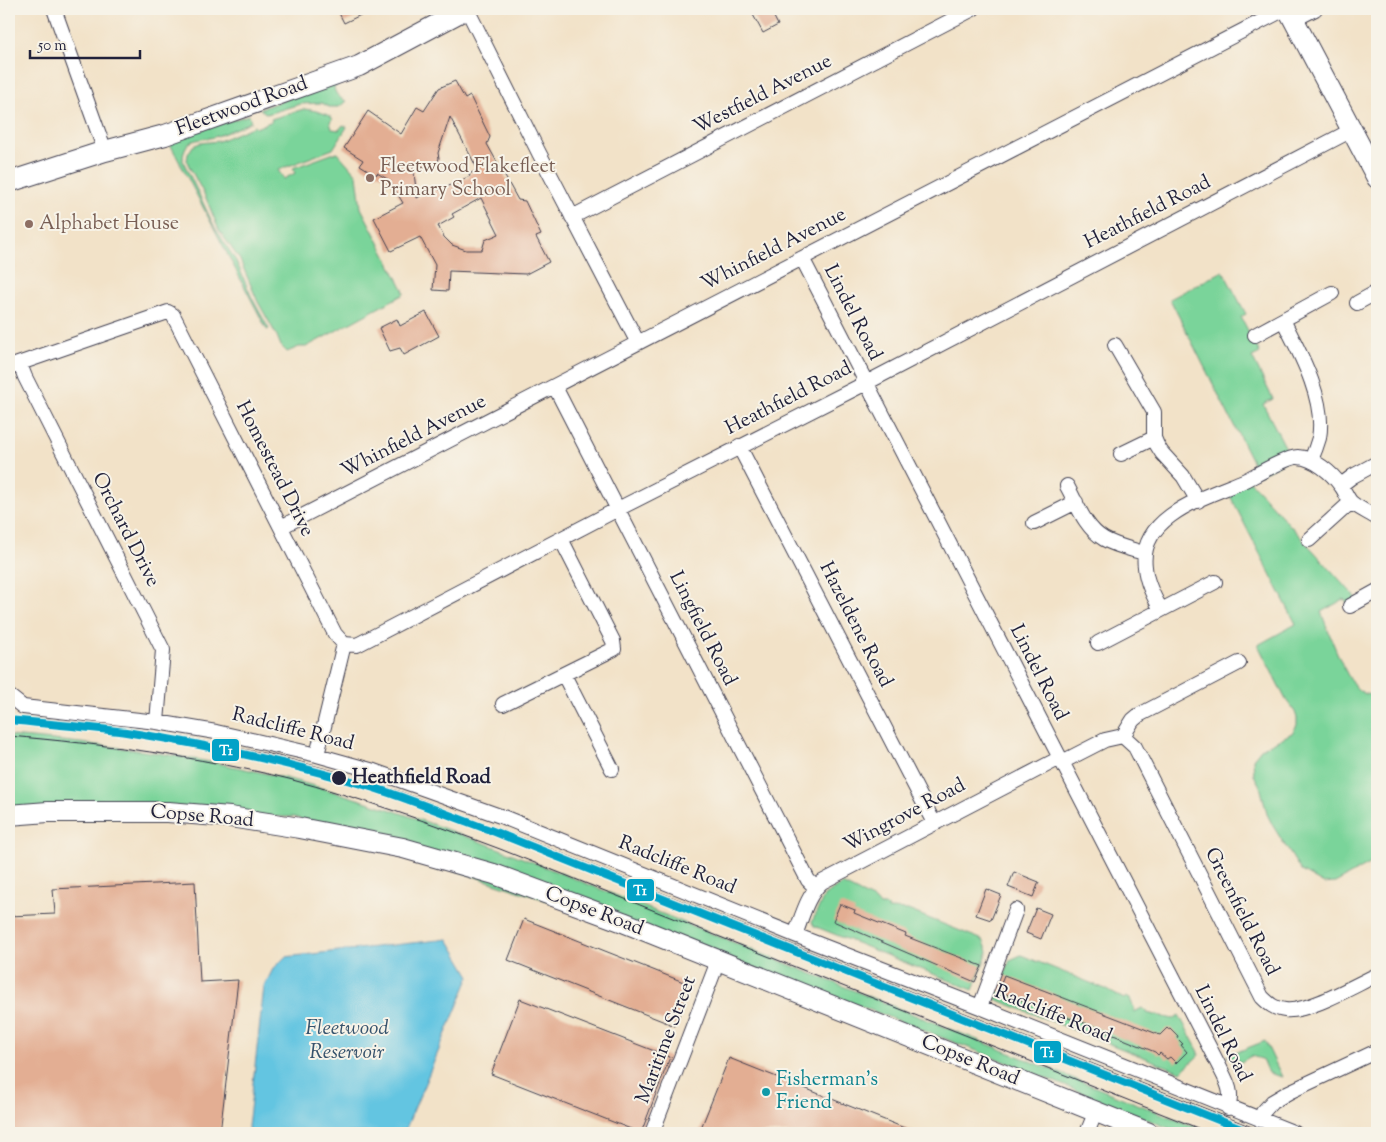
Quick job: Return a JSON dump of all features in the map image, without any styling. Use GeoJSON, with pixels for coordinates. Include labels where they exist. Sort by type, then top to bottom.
{"type":"FeatureCollection","features":[{"type":"Feature","properties":{"kind":"street"},"geometry":{"type":"LineString","coordinates":[[54,9],[105,151]]}},
{"type":"Feature","properties":{"kind":"street"},"geometry":{"type":"LineString","coordinates":[[466,9],[638,343]]}},
{"type":"Feature","properties":{"kind":"street","name":"Fleetwood Road"},"geometry":{"type":"LineString","coordinates":[[9,182],[105,151],[165,135],[359,66],[466,9]]}},
{"type":"Feature","properties":{"kind":"street","name":"Westfield Avenue"},"geometry":{"type":"LineString","coordinates":[[572,217],[973,9]]}},
{"type":"Feature","properties":{"kind":"street","name":"Whinfield Avenue"},"geometry":{"type":"LineString","coordinates":[[281,527],[802,258],[1289,12],[1315,9]]}},
{"type":"Feature","properties":{"kind":"street"},"geometry":{"type":"LineString","coordinates":[[1289,12],[1377,178]]}},
{"type":"Feature","properties":{"kind":"street","name":"Heathfield Road"},"geometry":{"type":"LineString","coordinates":[[344,644],[357,645],[1352,130]]}},
{"type":"Feature","properties":{"kind":"street","name":"Lindel Road"},"geometry":{"type":"LineString","coordinates":[[802,258],[1226,1080],[1231,1100],[1228,1108]]}},
{"type":"Feature","properties":{"kind":"street"},"geometry":{"type":"LineString","coordinates":[[1357,303],[1377,292]]}},
{"type":"Feature","properties":{"kind":"street"},"geometry":{"type":"LineString","coordinates":[[1255,334],[1332,293]]}},
{"type":"Feature","properties":{"kind":"street","name":"Homestead Drive"},"geometry":{"type":"LineString","coordinates":[[14,366],[168,312],[174,315],[335,634],[344,644]]}},
{"type":"Feature","properties":{"kind":"street"},"geometry":{"type":"LineString","coordinates":[[1283,320],[1314,388],[1319,413],[1319,437],[1311,460]]}},
{"type":"Feature","properties":{"kind":"street"},"geometry":{"type":"LineString","coordinates":[[1115,345],[1154,412],[1154,438],[1162,453],[1183,476],[1198,501]]}},
{"type":"Feature","properties":{"kind":"street","name":"Orchard Drive"},"geometry":{"type":"LineString","coordinates":[[14,366],[25,377],[163,650],[157,722]]}},
{"type":"Feature","properties":{"kind":"street","name":"Lingfield Road"},"geometry":{"type":"LineString","coordinates":[[554,387],[808,880],[815,888]]}},
{"type":"Feature","properties":{"kind":"street"},"geometry":{"type":"LineString","coordinates":[[1121,454],[1154,438]]}},
{"type":"Feature","properties":{"kind":"street","name":"Hazeldene Road"},"geometry":{"type":"LineString","coordinates":[[739,446],[934,823]]}},
{"type":"Feature","properties":{"kind":"street"},"geometry":{"type":"LineString","coordinates":[[1161,610],[1148,579],[1144,554],[1151,536],[1162,521],[1198,501],[1259,475],[1291,458],[1298,456],[1311,460],[1322,467],[1341,485],[1351,502],[1377,518]]}},
{"type":"Feature","properties":{"kind":"street"},"geometry":{"type":"LineString","coordinates":[[1341,485],[1377,463]]}},
{"type":"Feature","properties":{"kind":"street"},"geometry":{"type":"LineString","coordinates":[[1067,486],[1086,521],[1096,534],[1114,544],[1144,554]]}},
{"type":"Feature","properties":{"kind":"street"},"geometry":{"type":"LineString","coordinates":[[1034,523],[1076,502]]}},
{"type":"Feature","properties":{"kind":"street"},"geometry":{"type":"LineString","coordinates":[[1310,540],[1351,502]]}},
{"type":"Feature","properties":{"kind":"street"},"geometry":{"type":"LineString","coordinates":[[503,704],[614,649],[613,641],[561,539]]}},
{"type":"Feature","properties":{"kind":"street"},"geometry":{"type":"LineString","coordinates":[[1098,643],[1215,582]]}},
{"type":"Feature","properties":{"kind":"street"},"geometry":{"type":"LineString","coordinates":[[1350,606],[1377,591]]}},
{"type":"Feature","properties":{"kind":"street"},"geometry":{"type":"LineString","coordinates":[[317,755],[344,644]]}},
{"type":"Feature","properties":{"kind":"street"},"geometry":{"type":"LineString","coordinates":[[1061,760],[1105,740],[1123,736],[1133,720],[1139,715],[1239,663]]}},
{"type":"Feature","properties":{"kind":"street"},"geometry":{"type":"LineString","coordinates":[[564,675],[612,769]]}},
{"type":"Feature","properties":{"kind":"street","name":"Radcliffe Road"},"geometry":{"type":"LineString","coordinates":[[9,696],[23,707],[157,722],[216,732],[317,755],[374,771],[494,814],[980,1007],[1228,1108],[1295,1133]]}},
{"type":"Feature","properties":{"kind":"street","name":"Greenfield Road"},"geometry":{"type":"LineString","coordinates":[[1123,736],[1135,746],[1228,932],[1262,997],[1268,1004],[1286,1011],[1303,1009],[1377,974]]}},
{"type":"Feature","properties":{"kind":"street","name":"Wingrove Road"},"geometry":{"type":"LineString","coordinates":[[815,888],[822,882],[934,823],[1061,760]]}},
{"type":"Feature","properties":{"kind":"street","name":"Copse Road"},"geometry":{"type":"LineString","coordinates":[[9,815],[48,812],[168,812],[230,818],[300,828],[403,848],[494,874],[623,922],[1149,1133]]}},
{"type":"Feature","properties":{"kind":"street"},"geometry":{"type":"LineString","coordinates":[[795,935],[815,888]]}},
{"type":"Feature","properties":{"kind":"street"},"geometry":{"type":"LineString","coordinates":[[980,1007],[1016,910]]}},
{"type":"Feature","properties":{"kind":"street","name":"Maritime Street"},"geometry":{"type":"LineString","coordinates":[[652,1133],[718,961]]}},
{"type":"Feature","properties":{"kind":"street"},"geometry":{"type":"LineString","coordinates":[[1260,1120],[1263,1112],[1272,1102],[1280,1097],[1377,1051]]}},
{"type":"Feature","properties":{"kind":"street"},"geometry":{"type":"LineString","coordinates":[[1087,1133],[1096,1111]]}},
{"type":"Feature","properties":{"kind":"green space"},"geometry":{"type":"Polygon","coordinates":[[[340,79],[341,83],[334,87],[338,96],[346,101],[339,107],[329,107],[322,103],[300,104],[267,114],[260,109],[340,79]]]}},
{"type":"Feature","properties":{"kind":"green space"},"geometry":{"type":"Polygon","coordinates":[[[304,109],[319,112],[333,119],[330,122],[332,129],[339,130],[343,125],[347,127],[333,149],[278,170],[284,179],[295,173],[293,168],[337,152],[357,175],[361,208],[404,294],[306,347],[299,347],[287,352],[281,346],[258,302],[240,260],[219,230],[187,160],[193,146],[200,143],[219,141],[254,126],[256,128],[272,121],[271,119],[304,109]]]}},
{"type":"Feature","properties":{"kind":"green space"},"geometry":{"type":"Polygon","coordinates":[[[249,115],[251,122],[217,136],[190,143],[184,152],[183,161],[215,228],[236,261],[252,298],[269,329],[267,330],[168,140],[249,115]]]}},
{"type":"Feature","properties":{"kind":"green space"},"geometry":{"type":"Polygon","coordinates":[[[1223,271],[1246,314],[1241,317],[1260,353],[1252,357],[1273,399],[1263,404],[1291,458],[1259,475],[1170,299],[1223,271]]]}},
{"type":"Feature","properties":{"kind":"green space"},"geometry":{"type":"Polygon","coordinates":[[[1248,479],[1359,601],[1350,606],[1344,599],[1321,612],[1338,656],[1356,688],[1369,695],[1377,695],[1377,860],[1335,883],[1324,884],[1301,871],[1267,814],[1260,786],[1254,775],[1253,759],[1261,749],[1292,733],[1297,725],[1295,712],[1286,700],[1258,645],[1296,624],[1226,488],[1248,479]]]}},
{"type":"Feature","properties":{"kind":"green space"},"geometry":{"type":"Polygon","coordinates":[[[9,736],[114,747],[184,757],[254,771],[316,786],[422,820],[500,849],[1210,1133],[1181,1133],[1011,1064],[818,990],[294,817],[9,815],[9,736]]]}},
{"type":"Feature","properties":{"kind":"green space"},"geometry":{"type":"Polygon","coordinates":[[[842,884],[876,901],[880,906],[887,906],[888,909],[908,910],[983,940],[988,951],[973,990],[814,926],[812,922],[824,896],[842,884]]]}},
{"type":"Feature","properties":{"kind":"green space"},"geometry":{"type":"Polygon","coordinates":[[[1021,955],[1103,988],[1124,999],[1126,997],[1130,999],[1134,1012],[1142,1008],[1147,1013],[1173,1019],[1179,1015],[1199,1055],[1181,1072],[995,999],[1010,960],[1021,955]]]}},
{"type":"Feature","properties":{"kind":"green space"},"geometry":{"type":"Polygon","coordinates":[[[1265,1041],[1282,1077],[1268,1073],[1262,1059],[1251,1056],[1241,1062],[1227,1056],[1265,1041]]]}},
{"type":"Feature","properties":{"kind":"water","name":"Fleetwood Reservoir"},"geometry":{"type":"Polygon","coordinates":[[[448,939],[470,976],[404,1133],[249,1133],[248,1127],[264,987],[273,969],[285,957],[448,939]]]}},
{"type":"Feature","properties":{"kind":"building"},"geometry":{"type":"Polygon","coordinates":[[[337,9],[373,9],[344,23],[337,9]]]}},
{"type":"Feature","properties":{"kind":"building"},"geometry":{"type":"Polygon","coordinates":[[[760,9],[770,9],[778,25],[763,33],[752,13],[760,9]]]}},
{"type":"Feature","properties":{"kind":"building"},"geometry":{"type":"Polygon","coordinates":[[[455,81],[465,99],[470,96],[490,137],[487,144],[518,200],[525,201],[541,235],[536,237],[549,262],[526,274],[449,271],[448,291],[433,290],[435,265],[420,237],[391,251],[374,218],[403,203],[389,180],[377,173],[376,175],[360,165],[363,160],[344,148],[368,111],[401,134],[417,107],[424,111],[439,88],[455,81]],[[450,117],[438,153],[437,165],[432,169],[413,164],[417,198],[438,186],[440,190],[470,176],[469,174],[478,170],[450,117]],[[481,198],[452,214],[454,217],[438,226],[444,237],[452,245],[466,250],[482,250],[485,240],[499,234],[481,198]]]}},
{"type":"Feature","properties":{"kind":"building"},"geometry":{"type":"Polygon","coordinates":[[[426,312],[439,336],[404,355],[400,348],[390,351],[379,328],[397,319],[400,326],[426,312]]]}},
{"type":"Feature","properties":{"kind":"building"},"geometry":{"type":"Polygon","coordinates":[[[1014,872],[1039,882],[1033,897],[1008,887],[1014,872]]]}},
{"type":"Feature","properties":{"kind":"building"},"geometry":{"type":"Polygon","coordinates":[[[195,882],[200,982],[238,980],[220,1133],[9,1133],[9,916],[55,914],[53,889],[195,882]]]}},
{"type":"Feature","properties":{"kind":"building"},"geometry":{"type":"Polygon","coordinates":[[[986,889],[1001,895],[991,920],[976,915],[986,889]]]}},
{"type":"Feature","properties":{"kind":"building"},"geometry":{"type":"Polygon","coordinates":[[[840,904],[855,910],[854,913],[906,934],[905,936],[982,966],[975,982],[833,921],[840,904]]]}},
{"type":"Feature","properties":{"kind":"building"},"geometry":{"type":"Polygon","coordinates":[[[1036,908],[1051,914],[1041,939],[1026,933],[1036,908]]]}},
{"type":"Feature","properties":{"kind":"building"},"geometry":{"type":"Polygon","coordinates":[[[524,919],[691,985],[675,1026],[508,960],[524,919]]]}},
{"type":"Feature","properties":{"kind":"building"},"geometry":{"type":"Polygon","coordinates":[[[1004,975],[1160,1035],[1167,1028],[1170,1028],[1178,1036],[1177,1038],[1187,1052],[1176,1063],[1170,1057],[1167,1059],[1160,1053],[1158,1055],[1155,1052],[1072,1018],[998,991],[1004,975]]]}},
{"type":"Feature","properties":{"kind":"building"},"geometry":{"type":"Polygon","coordinates":[[[520,999],[670,1057],[641,1133],[491,1074],[520,999]]]}},
{"type":"Feature","properties":{"kind":"building","name":"Fisherman's Friend"},"geometry":{"type":"Polygon","coordinates":[[[729,1058],[917,1133],[699,1133],[729,1058]]]}},
{"type":"Feature","properties":{"kind":"tram line"},"geometry":{"type":"LineString","coordinates":[[9,716],[76,721],[183,737],[274,755],[402,792],[529,840],[1267,1133]]}},
{"type":"Feature","properties":{"kind":"tram line"},"geometry":{"type":"LineString","coordinates":[[9,736],[114,747],[184,757],[254,771],[316,786],[422,820],[500,849],[1210,1133]]}},
{"type":"Feature","properties":{"kind":"transit line","name":"T1"},"geometry":{"type":"LineString","coordinates":[[9,720],[126,732],[179,741],[284,764],[375,788],[490,830],[1251,1133]]}},
{"type":"Feature","properties":{"kind":"place","name":"Fleetwood Flakefleet Primary School"},"geometry":{"type":"Point","coordinates":[370,178]}},
{"type":"Feature","properties":{"kind":"place","name":"Alphabet House"},"geometry":{"type":"Point","coordinates":[29,224]}},
{"type":"Feature","properties":{"kind":"place","name":"Heathfield Road"},"geometry":{"type":"Point","coordinates":[339,778]}},
{"type":"Feature","properties":{"kind":"place","name":"Fisherman's Friend"},"geometry":{"type":"Point","coordinates":[766,1092]}}]}
